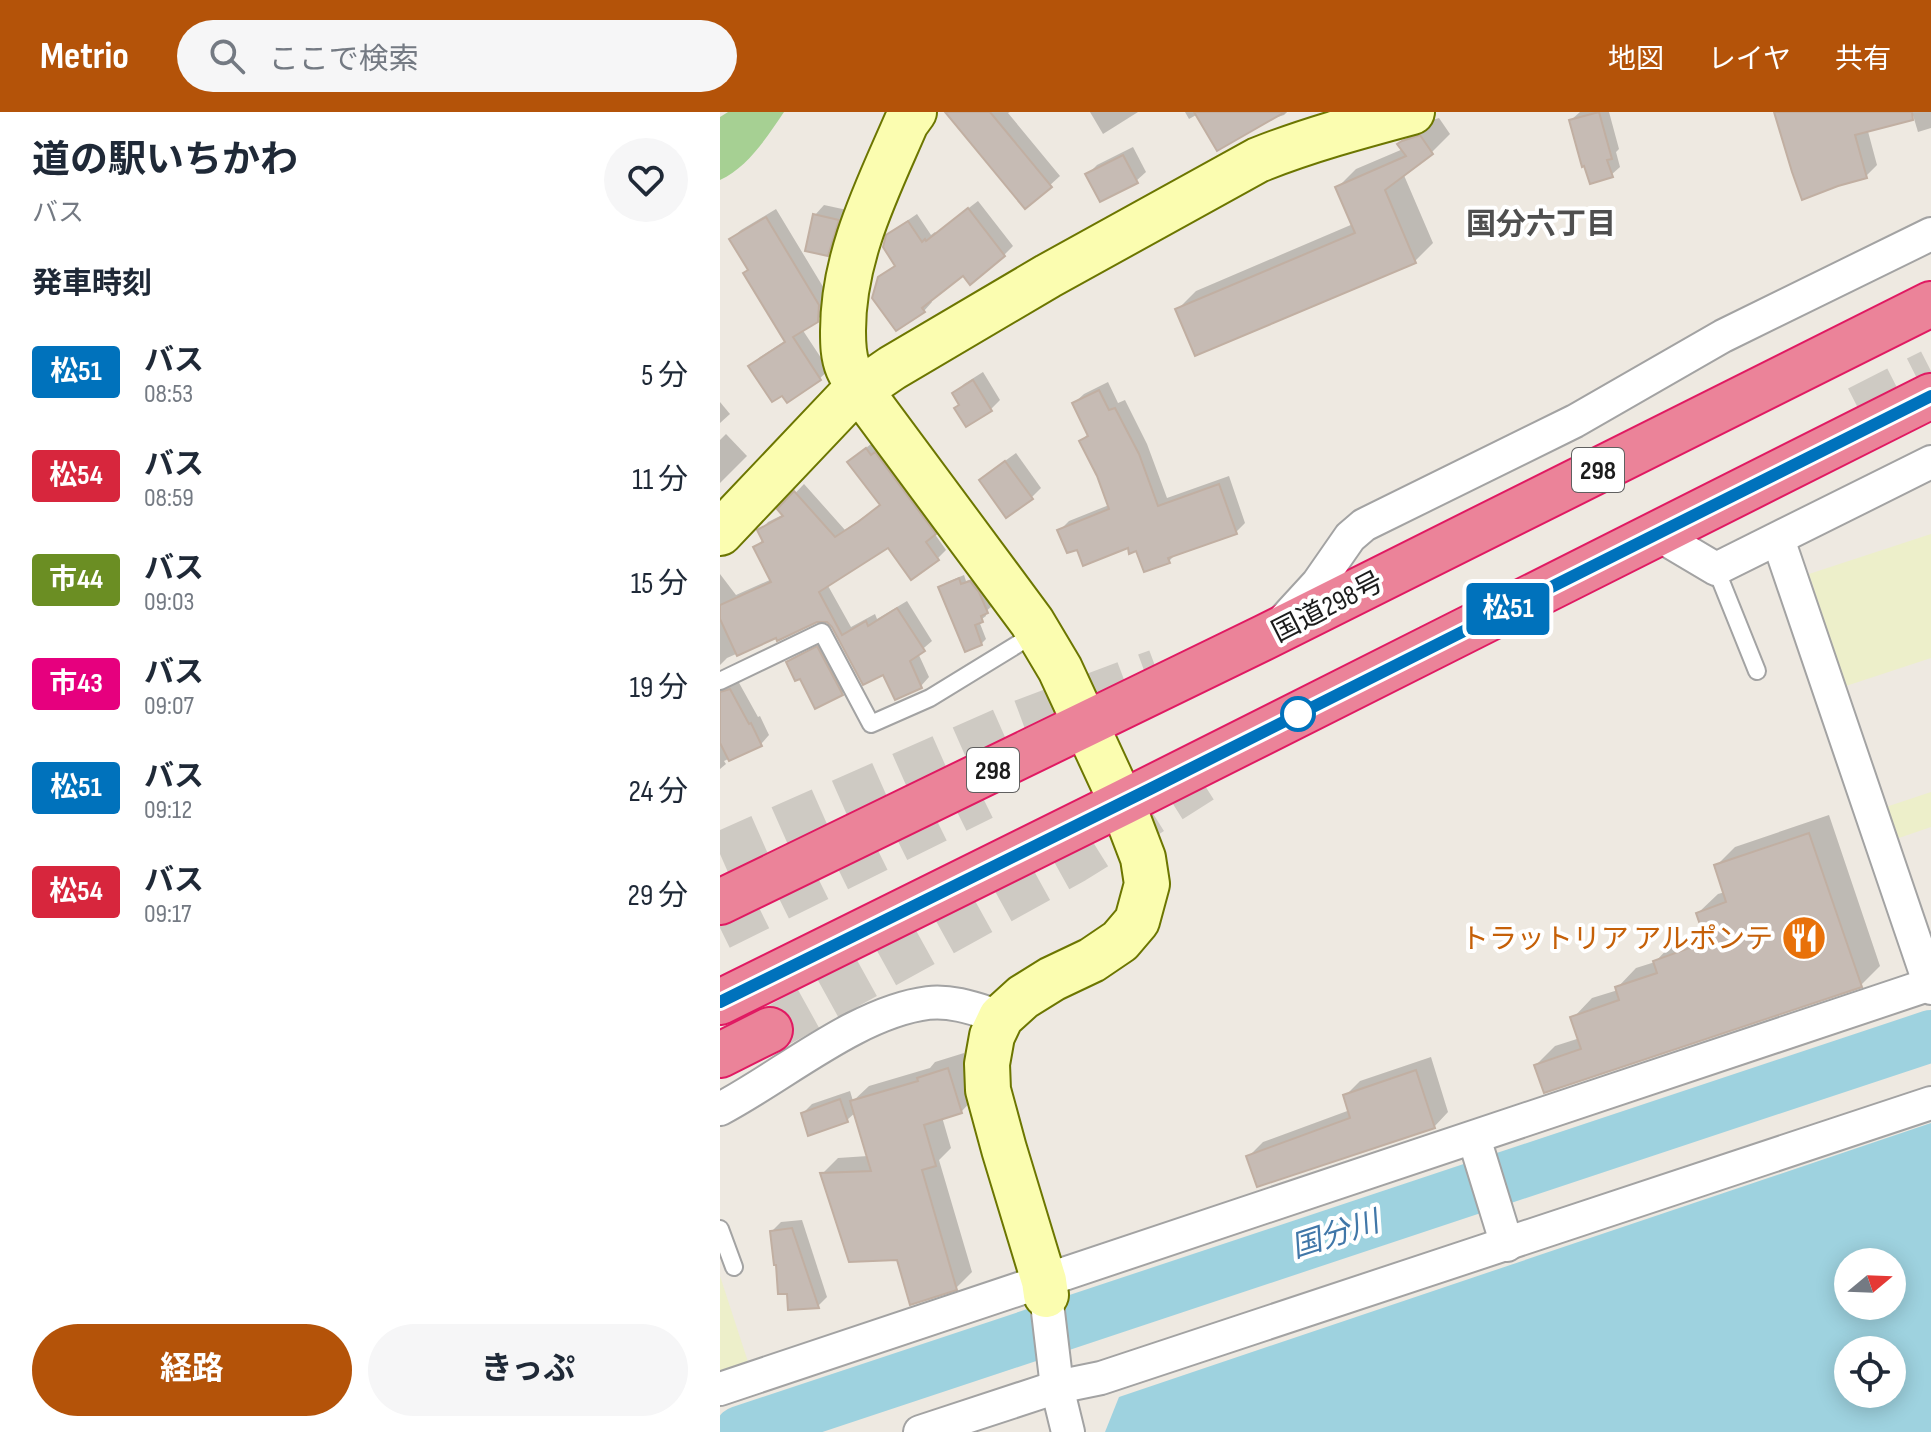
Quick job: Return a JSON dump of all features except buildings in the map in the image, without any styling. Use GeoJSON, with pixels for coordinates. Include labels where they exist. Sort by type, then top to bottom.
{"type":"FeatureCollection","features":[{"type":"Feature","properties":{"kind":"highway","name":"国道298号"},"geometry":{"type":"LineString","coordinates":[[720,902],[1265,637],[1931,304]]}},
{"type":"Feature","properties":{"kind":"highway"},"geometry":{"type":"LineString","coordinates":[[720,1002],[1931,396]]}},
{"type":"Feature","properties":{"kind":"highway"},"geometry":{"type":"LineString","coordinates":[[720,1055],[770,1030]]}},
{"type":"Feature","properties":{"kind":"street"},"geometry":{"type":"LineString","coordinates":[[914,112],[906,123],[864,221],[850,268],[843,311],[843,346],[847,366],[860,390],[1032,622],[1060,669],[1122,803],[1143,858],[1147,884],[1137,921],[1120,941],[1092,960],[1023,997],[1001,1017],[992,1036],[987,1064],[988,1090],[1045,1288],[1056,1374],[1068,1432]]}},
{"type":"Feature","properties":{"kind":"street"},"geometry":{"type":"LineString","coordinates":[[720,533],[847,399],[892,368],[1048,276],[1258,160],[1368,118],[1412,112]]}},
{"type":"Feature","properties":{"kind":"street"},"geometry":{"type":"LineString","coordinates":[[1265,637],[1299,606],[1350,537],[1364,525],[1575,421],[1723,336],[1931,234]]}},
{"type":"Feature","properties":{"kind":"street"},"geometry":{"type":"LineString","coordinates":[[1657,534],[1716,569],[1931,462]]}},
{"type":"Feature","properties":{"kind":"street"},"geometry":{"type":"LineString","coordinates":[[720,1389],[1045,1288],[1931,985],[1778,539]]}},
{"type":"Feature","properties":{"kind":"street"},"geometry":{"type":"LineString","coordinates":[[720,1109],[870,1020],[900,1010],[930,1002],[961,1005],[1001,1017]]}},
{"type":"Feature","properties":{"kind":"street"},"geometry":{"type":"LineString","coordinates":[[920,1432],[1056,1374],[1101,1378],[1503,1231],[1931,1103]]}},
{"type":"Feature","properties":{"kind":"street"},"geometry":{"type":"LineString","coordinates":[[1475,1143],[1503,1231]]}},
{"type":"Feature","properties":{"kind":"lane"},"geometry":{"type":"LineString","coordinates":[[1716,569],[1757,671]]}},
{"type":"Feature","properties":{"kind":"lane"},"geometry":{"type":"LineString","coordinates":[[720,681],[822,632],[871,724],[930,698],[1018,644]]}},
{"type":"Feature","properties":{"kind":"lane"},"geometry":{"type":"LineString","coordinates":[[720,1229],[734,1267]]}},
{"type":"Feature","properties":{"kind":"green space"},"geometry":{"type":"Polygon","coordinates":[[[728,112],[784,112],[748,159],[720,180],[720,117],[728,112]]]}},
{"type":"Feature","properties":{"kind":"green space"},"geometry":{"type":"Polygon","coordinates":[[[1931,534],[1931,658],[1846,686],[1809,574],[1931,534]]]}},
{"type":"Feature","properties":{"kind":"green space"},"geometry":{"type":"Polygon","coordinates":[[[1931,792],[1931,827],[1896,839],[1886,807],[1931,792]]]}},
{"type":"Feature","properties":{"kind":"green space"},"geometry":{"type":"Polygon","coordinates":[[[720,1276],[750,1368],[720,1379],[720,1276]]]}},
{"type":"Feature","properties":{"kind":"water"},"geometry":{"type":"Polygon","coordinates":[[[1931,1123],[1931,1432],[1105,1432],[1119,1397],[1931,1123]]]}},
{"type":"Feature","properties":{"kind":"waterway","name":"国分川"},"geometry":{"type":"LineString","coordinates":[[740,1432],[1931,1036]]}},
{"type":"Feature","properties":{"kind":"tunnel"},"geometry":{"type":"LineString","coordinates":[[1858,408],[1931,371]]}},
{"type":"Feature","properties":{"kind":"tunnel"},"geometry":{"type":"LineString","coordinates":[[720,854],[1015,724],[1157,671]]}},
{"type":"Feature","properties":{"kind":"tunnel"},"geometry":{"type":"LineString","coordinates":[[770,1030],[1075,861],[1202,781]]}},
{"type":"Feature","properties":{"kind":"tunnel"},"geometry":{"type":"LineString","coordinates":[[720,928],[983,798]]}},
{"type":"Feature","properties":{"kind":"bus line","name":"松51"},"geometry":{"type":"LineString","coordinates":[[720,1002],[1931,396]]}},
{"type":"Feature","properties":{"kind":"place","name":"トラットリア アルポンテ"},"geometry":{"type":"Point","coordinates":[1804,938]}},
{"type":"Feature","properties":{"kind":"district","name":"国分六丁目"},"geometry":{"type":"Point","coordinates":[1541,224]}}]}
